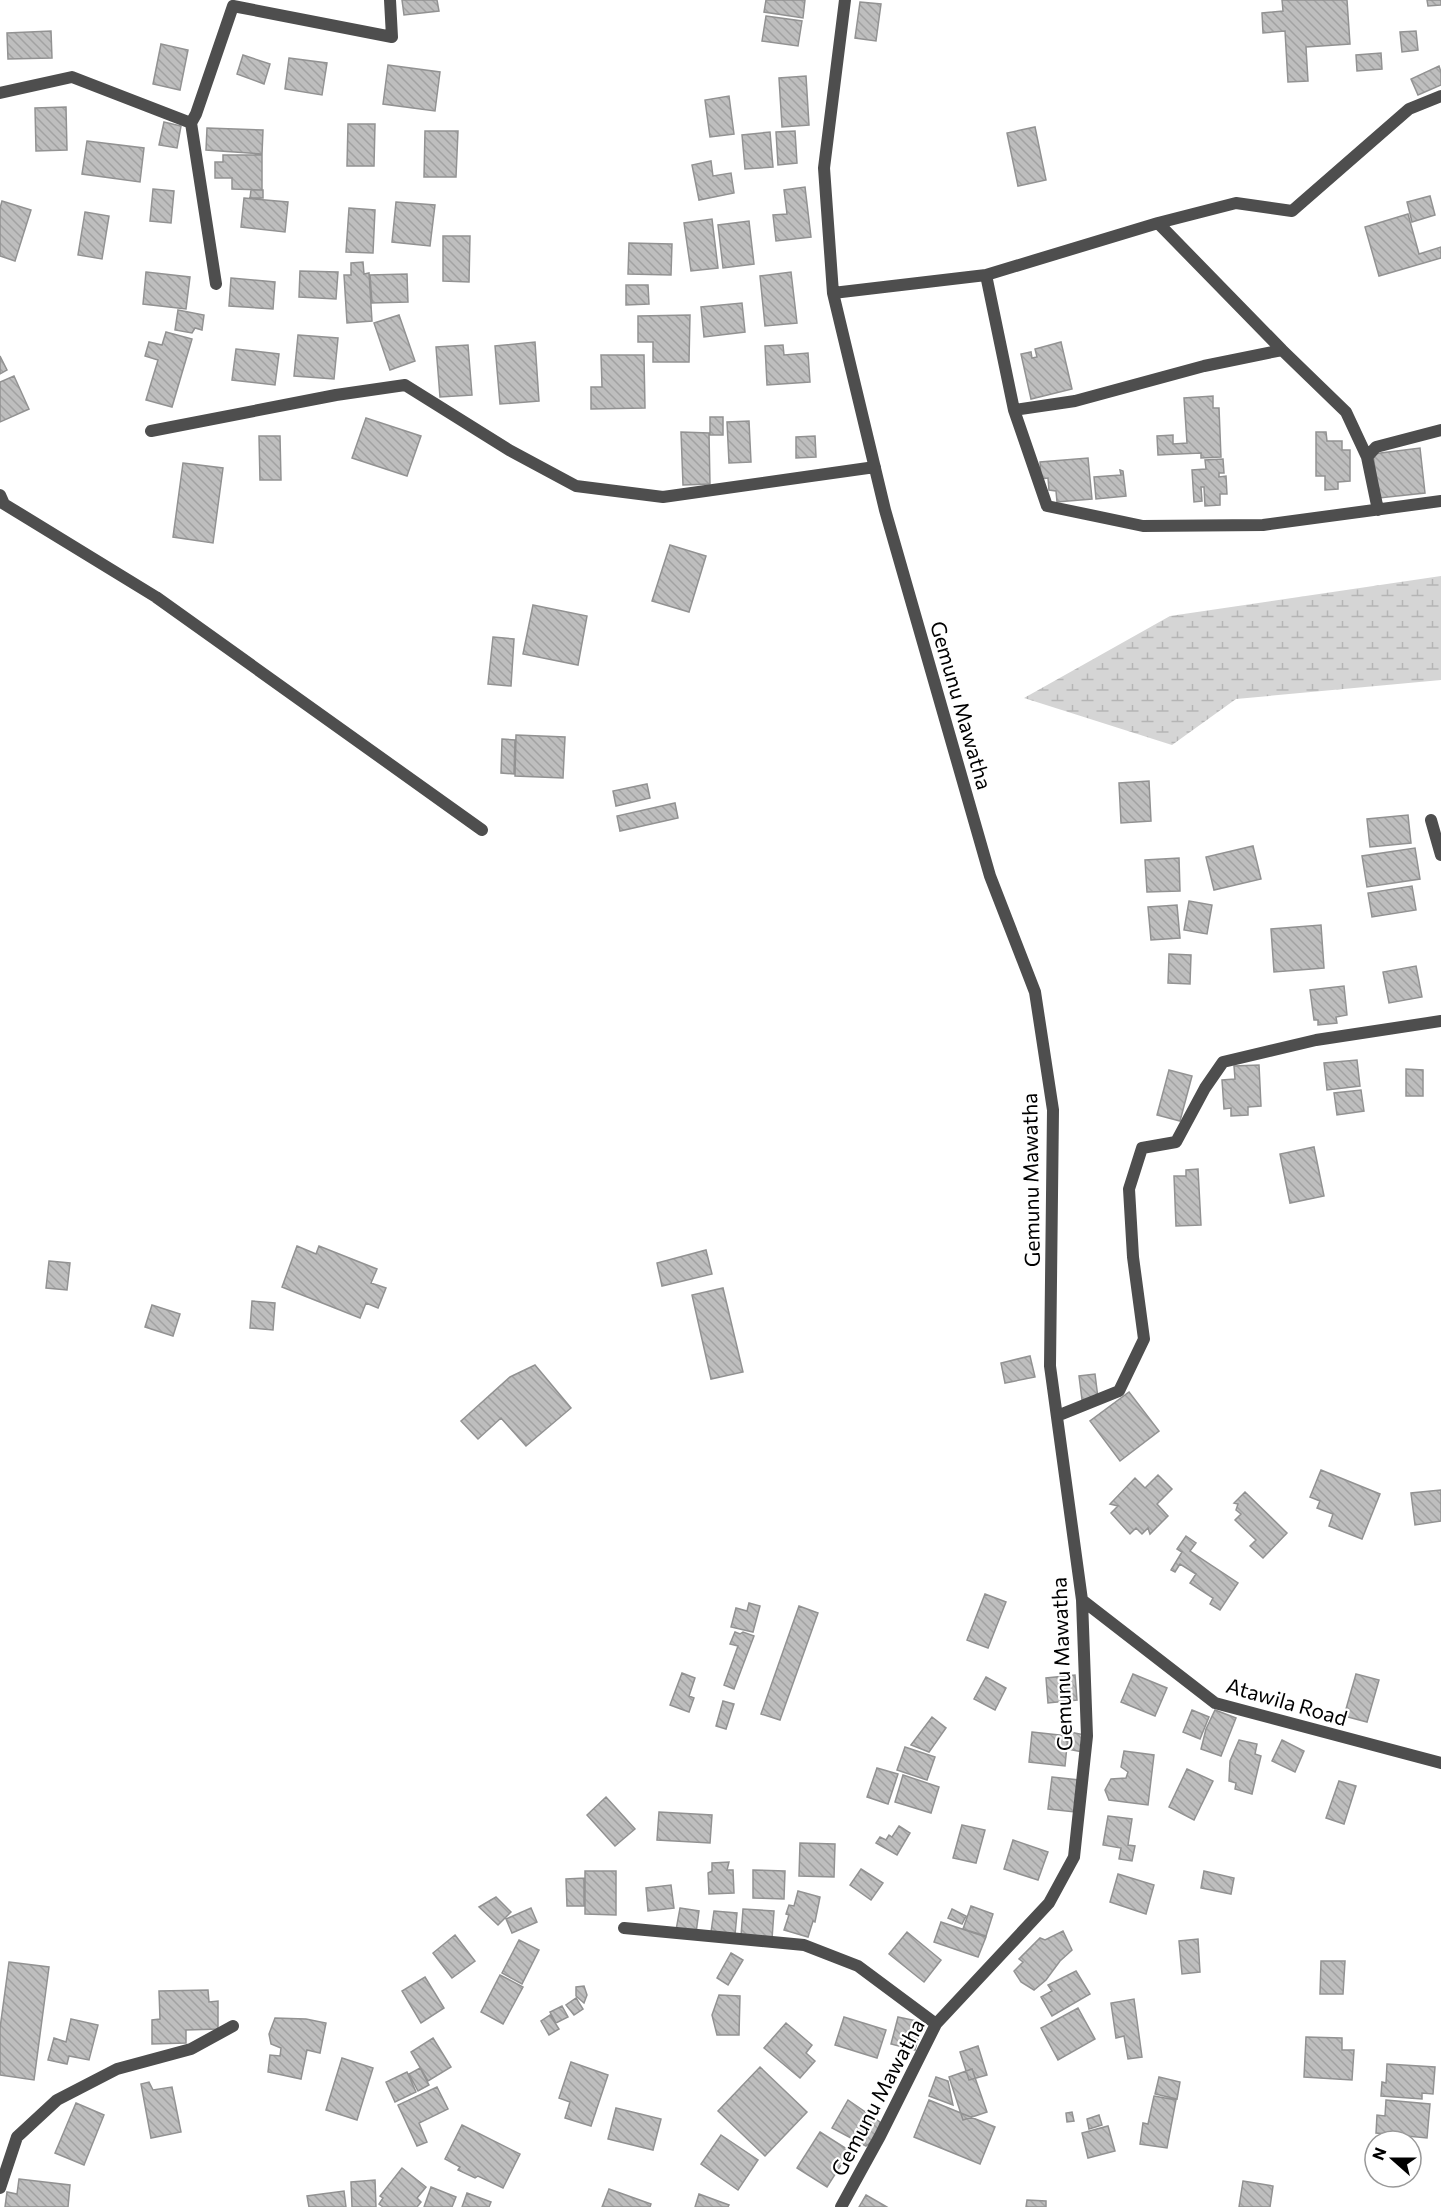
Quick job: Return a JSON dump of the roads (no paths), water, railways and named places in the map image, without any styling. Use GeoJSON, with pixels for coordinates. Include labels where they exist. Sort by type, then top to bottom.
{"type":"FeatureCollection","features":[{"type":"Feature","properties":{"kind":"street"},"geometry":{"type":"LineString","coordinates":[[216,285],[191,123],[233,6],[392,37],[390,0]]}},
{"type":"Feature","properties":{"kind":"street","name":"Gemunu Mawatha"},"geometry":{"type":"LineString","coordinates":[[842,2207],[936,2024],[1049,1903],[1074,1857],[1087,1737],[1082,1600],[1050,1366],[1053,1110],[1035,992],[990,876],[885,510],[833,293],[824,168],[845,0]]}},
{"type":"Feature","properties":{"kind":"street"},"geometry":{"type":"LineString","coordinates":[[0,93],[72,77],[191,123]]}},
{"type":"Feature","properties":{"kind":"street"},"geometry":{"type":"LineString","coordinates":[[833,293],[986,275],[1158,223],[1236,203],[1292,211],[1409,109],[1441,96]]}},
{"type":"Feature","properties":{"kind":"street"},"geometry":{"type":"LineString","coordinates":[[1158,223],[1346,412],[1367,457],[1378,510]]}},
{"type":"Feature","properties":{"kind":"street"},"geometry":{"type":"LineString","coordinates":[[986,275],[1014,410],[1047,506],[1143,526],[1263,525],[1441,501]]}},
{"type":"Feature","properties":{"kind":"street"},"geometry":{"type":"LineString","coordinates":[[1014,410],[1075,401],[1204,366],[1282,350]]}},
{"type":"Feature","properties":{"kind":"street"},"geometry":{"type":"LineString","coordinates":[[152,431],[336,395],[405,385],[509,450],[576,486],[663,497],[875,467]]}},
{"type":"Feature","properties":{"kind":"street"},"geometry":{"type":"LineString","coordinates":[[1367,457],[1376,447],[1441,430]]}},
{"type":"Feature","properties":{"kind":"street"},"geometry":{"type":"LineString","coordinates":[[1,501],[156,597],[482,831]]}},
{"type":"Feature","properties":{"kind":"street"},"geometry":{"type":"LineString","coordinates":[[1431,820],[1441,855]]}},
{"type":"Feature","properties":{"kind":"street"},"geometry":{"type":"LineString","coordinates":[[1057,1416],[1119,1391],[1144,1339],[1133,1257],[1129,1189],[1142,1148],[1176,1142],[1205,1088],[1223,1062],[1316,1040],[1441,1021]]}},
{"type":"Feature","properties":{"kind":"street","name":"Atawila Road"},"geometry":{"type":"LineString","coordinates":[[1082,1600],[1215,1703],[1441,1763]]}},
{"type":"Feature","properties":{"kind":"street"},"geometry":{"type":"LineString","coordinates":[[624,1928],[804,1945],[858,1966],[936,2024]]}},
{"type":"Feature","properties":{"kind":"street"},"geometry":{"type":"LineString","coordinates":[[0,2188],[17,2137],[57,2100],[117,2069],[192,2049],[233,2026]]}}]}
